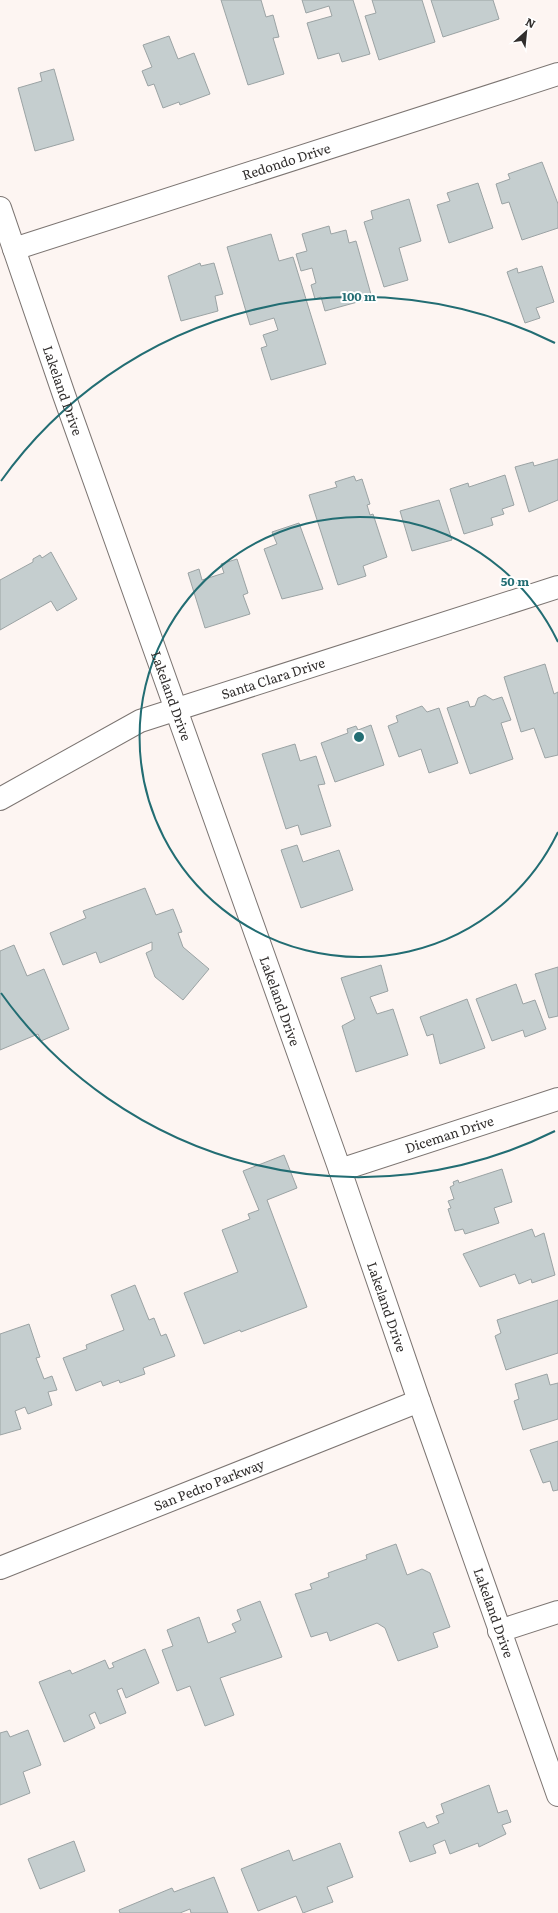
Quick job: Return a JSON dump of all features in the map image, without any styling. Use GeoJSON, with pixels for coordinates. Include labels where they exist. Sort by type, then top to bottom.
{"type":"FeatureCollection","features":[{"type":"Feature","properties":{"kind":"street","name":"Redondo Drive"},"geometry":{"type":"LineString","coordinates":[[14,249],[558,74]]}},
{"type":"Feature","properties":{"kind":"street","name":"Lakeland Drive"},"geometry":{"type":"LineString","coordinates":[[0,208],[64,395],[340,1170],[418,1401],[558,1795]]}},
{"type":"Feature","properties":{"kind":"street","name":"Santa Clara Drive"},"geometry":{"type":"LineString","coordinates":[[0,799],[140,721],[558,587]]}},
{"type":"Feature","properties":{"kind":"street","name":"Diceman Drive"},"geometry":{"type":"LineString","coordinates":[[340,1170],[558,1099]]}},
{"type":"Feature","properties":{"kind":"street","name":"San Pedro Parkway"},"geometry":{"type":"LineString","coordinates":[[0,1568],[418,1401]]}},
{"type":"Feature","properties":{"kind":"street"},"geometry":{"type":"LineString","coordinates":[[500,1631],[558,1612]]}},
{"type":"Feature","properties":{"kind":"building"},"geometry":{"type":"Polygon","coordinates":[[[221,0],[261,0],[266,17],[273,15],[279,37],[273,38],[284,74],[248,85],[221,0]]]}},
{"type":"Feature","properties":{"kind":"building"},"geometry":{"type":"Polygon","coordinates":[[[302,0],[353,0],[370,54],[342,62],[339,53],[318,59],[307,23],[332,16],[329,6],[306,13],[302,0]]]}},
{"type":"Feature","properties":{"kind":"building"},"geometry":{"type":"Polygon","coordinates":[[[372,0],[422,0],[435,42],[379,60],[365,16],[376,13],[372,0]]]}},
{"type":"Feature","properties":{"kind":"building"},"geometry":{"type":"Polygon","coordinates":[[[431,0],[493,0],[499,19],[443,37],[431,0]]]}},
{"type":"Feature","properties":{"kind":"building"},"geometry":{"type":"Polygon","coordinates":[[[169,36],[178,59],[194,53],[210,94],[180,105],[179,102],[163,108],[154,84],[148,86],[142,71],[152,67],[143,45],[169,36]]]}},
{"type":"Feature","properties":{"kind":"building"},"geometry":{"type":"Polygon","coordinates":[[[54,69],[74,140],[35,151],[18,88],[42,81],[40,73],[54,69]]]}},
{"type":"Feature","properties":{"kind":"building"},"geometry":{"type":"Polygon","coordinates":[[[542,162],[558,204],[558,228],[522,240],[509,202],[502,204],[496,184],[510,179],[508,174],[542,162]]]}},
{"type":"Feature","properties":{"kind":"building"},"geometry":{"type":"Polygon","coordinates":[[[478,183],[493,228],[449,243],[437,205],[450,201],[447,193],[478,183]]]}},
{"type":"Feature","properties":{"kind":"building"},"geometry":{"type":"Polygon","coordinates":[[[409,199],[421,241],[399,248],[408,280],[384,287],[364,222],[373,219],[371,211],[409,199]]]}},
{"type":"Feature","properties":{"kind":"building"},"geometry":{"type":"Polygon","coordinates":[[[329,226],[331,234],[346,230],[349,243],[356,241],[372,298],[325,311],[321,297],[315,299],[311,285],[316,283],[312,268],[301,271],[296,254],[307,251],[302,234],[329,226]]]}},
{"type":"Feature","properties":{"kind":"building"},"geometry":{"type":"Polygon","coordinates":[[[271,234],[279,261],[293,257],[326,364],[271,380],[261,348],[267,346],[263,335],[278,330],[274,318],[250,325],[227,247],[271,234]]]}},
{"type":"Feature","properties":{"kind":"building"},"geometry":{"type":"Polygon","coordinates":[[[200,263],[201,266],[214,263],[223,294],[215,296],[218,311],[181,321],[168,276],[200,263]]]}},
{"type":"Feature","properties":{"kind":"building"},"geometry":{"type":"Polygon","coordinates":[[[542,266],[554,302],[536,308],[540,318],[525,323],[507,272],[517,268],[518,273],[542,266]]]}},
{"type":"Feature","properties":{"kind":"building"},"geometry":{"type":"Polygon","coordinates":[[[558,459],[558,500],[529,512],[515,467],[533,462],[534,466],[558,459]]]}},
{"type":"Feature","properties":{"kind":"building"},"geometry":{"type":"Polygon","coordinates":[[[505,475],[514,505],[502,509],[504,514],[491,518],[493,525],[464,534],[450,489],[468,483],[469,487],[505,475]]]}},
{"type":"Feature","properties":{"kind":"building"},"geometry":{"type":"Polygon","coordinates":[[[354,476],[356,481],[362,479],[370,504],[367,505],[370,515],[373,514],[387,557],[363,566],[366,576],[338,585],[309,495],[337,487],[335,482],[354,476]]]}},
{"type":"Feature","properties":{"kind":"building"},"geometry":{"type":"Polygon","coordinates":[[[439,500],[452,540],[412,551],[400,511],[439,500]]]}},
{"type":"Feature","properties":{"kind":"building"},"geometry":{"type":"Polygon","coordinates":[[[299,523],[323,589],[282,599],[264,549],[277,544],[272,532],[299,523]]]}},
{"type":"Feature","properties":{"kind":"building"},"geometry":{"type":"Polygon","coordinates":[[[51,552],[77,599],[57,611],[51,601],[0,630],[0,580],[33,562],[33,559],[40,555],[42,558],[51,552]]]}},
{"type":"Feature","properties":{"kind":"building"},"geometry":{"type":"Polygon","coordinates":[[[237,559],[248,593],[243,595],[250,614],[205,628],[188,573],[199,569],[202,580],[224,573],[221,564],[237,559]]]}},
{"type":"Feature","properties":{"kind":"building"},"geometry":{"type":"Polygon","coordinates":[[[545,664],[554,694],[558,692],[558,755],[545,758],[534,728],[521,732],[504,677],[545,664]]]}},
{"type":"Feature","properties":{"kind":"building"},"geometry":{"type":"Polygon","coordinates":[[[485,695],[493,700],[502,697],[511,720],[501,723],[513,759],[470,774],[447,708],[468,701],[470,707],[475,706],[478,698],[485,695]]]}},
{"type":"Feature","properties":{"kind":"building"},"geometry":{"type":"Polygon","coordinates":[[[422,706],[427,712],[439,708],[458,763],[429,773],[421,749],[399,757],[388,726],[398,722],[396,716],[422,706]]]}},
{"type":"Feature","properties":{"kind":"building"},"geometry":{"type":"Polygon","coordinates":[[[371,725],[384,765],[335,782],[321,743],[348,733],[347,729],[356,726],[358,730],[371,725]]]}},
{"type":"Feature","properties":{"kind":"building"},"geometry":{"type":"Polygon","coordinates":[[[295,744],[300,761],[316,756],[325,784],[318,785],[331,826],[301,835],[298,825],[286,829],[262,754],[295,744]]]}},
{"type":"Feature","properties":{"kind":"building"},"geometry":{"type":"Polygon","coordinates":[[[297,845],[303,862],[339,850],[353,890],[301,908],[281,850],[297,845]]]}},
{"type":"Feature","properties":{"kind":"building"},"geometry":{"type":"Polygon","coordinates":[[[145,888],[156,915],[173,909],[182,932],[178,933],[183,947],[209,969],[183,1000],[155,977],[146,953],[152,950],[152,942],[100,963],[96,952],[63,965],[50,933],[86,918],[83,911],[145,888]]]}},
{"type":"Feature","properties":{"kind":"building"},"geometry":{"type":"Polygon","coordinates":[[[14,945],[27,976],[44,969],[69,1029],[41,1041],[38,1034],[0,1050],[0,951],[14,945]]]}},
{"type":"Feature","properties":{"kind":"building"},"geometry":{"type":"Polygon","coordinates":[[[381,965],[388,991],[370,997],[377,1014],[393,1009],[408,1055],[356,1072],[342,1026],[355,1019],[341,978],[381,965]]]}},
{"type":"Feature","properties":{"kind":"building"},"geometry":{"type":"Polygon","coordinates":[[[558,967],[558,1016],[549,1018],[535,974],[558,967]]]}},
{"type":"Feature","properties":{"kind":"building"},"geometry":{"type":"Polygon","coordinates":[[[516,984],[523,1004],[535,1000],[546,1029],[525,1037],[523,1030],[492,1041],[476,999],[516,984]]]}},
{"type":"Feature","properties":{"kind":"building"},"geometry":{"type":"Polygon","coordinates":[[[467,999],[485,1048],[440,1064],[433,1034],[427,1036],[420,1017],[467,999]]]}},
{"type":"Feature","properties":{"kind":"building"},"geometry":{"type":"Polygon","coordinates":[[[284,1155],[297,1188],[267,1200],[307,1307],[241,1332],[240,1330],[204,1344],[184,1293],[238,1272],[222,1230],[250,1219],[248,1214],[259,1210],[243,1171],[284,1155]]]}},
{"type":"Feature","properties":{"kind":"building"},"geometry":{"type":"Polygon","coordinates":[[[502,1169],[512,1202],[494,1208],[499,1223],[465,1234],[463,1229],[455,1231],[448,1209],[451,1208],[448,1201],[454,1199],[450,1187],[454,1185],[453,1182],[458,1180],[459,1183],[502,1169]]]}},
{"type":"Feature","properties":{"kind":"building"},"geometry":{"type":"Polygon","coordinates":[[[532,1229],[535,1237],[544,1233],[555,1275],[532,1283],[531,1279],[519,1284],[515,1274],[480,1287],[463,1254],[532,1229]]]}},
{"type":"Feature","properties":{"kind":"building"},"geometry":{"type":"Polygon","coordinates":[[[135,1285],[149,1320],[154,1318],[161,1336],[166,1334],[175,1356],[143,1368],[145,1374],[120,1383],[119,1380],[103,1386],[101,1381],[76,1391],[63,1358],[87,1349],[86,1345],[124,1330],[111,1295],[135,1285]]]}},
{"type":"Feature","properties":{"kind":"building"},"geometry":{"type":"Polygon","coordinates":[[[558,1300],[558,1353],[506,1370],[495,1336],[501,1333],[497,1320],[558,1300]]]}},
{"type":"Feature","properties":{"kind":"building"},"geometry":{"type":"Polygon","coordinates":[[[29,1324],[40,1357],[36,1358],[44,1379],[52,1376],[57,1390],[48,1392],[52,1405],[28,1414],[25,1407],[15,1411],[21,1429],[0,1435],[0,1334],[29,1324]]]}},
{"type":"Feature","properties":{"kind":"building"},"geometry":{"type":"Polygon","coordinates":[[[547,1374],[550,1385],[558,1383],[558,1419],[523,1430],[514,1401],[519,1399],[515,1384],[547,1374]]]}},
{"type":"Feature","properties":{"kind":"building"},"geometry":{"type":"Polygon","coordinates":[[[558,1441],[558,1490],[553,1491],[550,1481],[543,1483],[530,1450],[558,1441]]]}},
{"type":"Feature","properties":{"kind":"building"},"geometry":{"type":"Polygon","coordinates":[[[396,1544],[407,1575],[422,1569],[430,1573],[450,1627],[433,1633],[438,1647],[398,1661],[385,1628],[377,1623],[330,1641],[327,1632],[311,1637],[295,1594],[312,1589],[310,1584],[329,1577],[328,1573],[367,1559],[366,1555],[396,1544]]]}},
{"type":"Feature","properties":{"kind":"building"},"geometry":{"type":"Polygon","coordinates":[[[260,1601],[282,1657],[220,1678],[234,1715],[205,1726],[190,1686],[177,1691],[162,1650],[173,1646],[167,1630],[199,1617],[208,1643],[236,1632],[232,1624],[241,1620],[237,1610],[260,1601]]]}},
{"type":"Feature","properties":{"kind":"building"},"geometry":{"type":"Polygon","coordinates":[[[145,1649],[159,1683],[126,1698],[122,1688],[117,1690],[126,1713],[100,1724],[95,1712],[89,1715],[95,1728],[64,1742],[39,1682],[70,1670],[72,1674],[105,1660],[109,1669],[114,1667],[112,1663],[145,1649]]]}},
{"type":"Feature","properties":{"kind":"building"},"geometry":{"type":"Polygon","coordinates":[[[28,1730],[41,1765],[23,1772],[30,1793],[0,1805],[0,1733],[7,1731],[10,1737],[28,1730]]]}},
{"type":"Feature","properties":{"kind":"building"},"geometry":{"type":"Polygon","coordinates":[[[489,1785],[498,1813],[507,1810],[511,1822],[502,1825],[506,1834],[479,1847],[478,1843],[450,1854],[445,1840],[433,1845],[436,1853],[410,1862],[399,1832],[424,1822],[427,1828],[439,1823],[436,1816],[444,1813],[441,1804],[489,1785]]]}},
{"type":"Feature","properties":{"kind":"building"},"geometry":{"type":"Polygon","coordinates":[[[74,1841],[85,1871],[40,1889],[28,1859],[74,1841]]]}},
{"type":"Feature","properties":{"kind":"building"},"geometry":{"type":"Polygon","coordinates":[[[340,1843],[353,1877],[327,1887],[333,1902],[303,1913],[296,1896],[258,1911],[241,1869],[289,1850],[293,1861],[340,1843]]]}},
{"type":"Feature","properties":{"kind":"building"},"geometry":{"type":"Polygon","coordinates":[[[214,1877],[228,1913],[191,1913],[190,1909],[180,1913],[120,1913],[119,1910],[172,1888],[174,1892],[214,1877]]]}}]}
